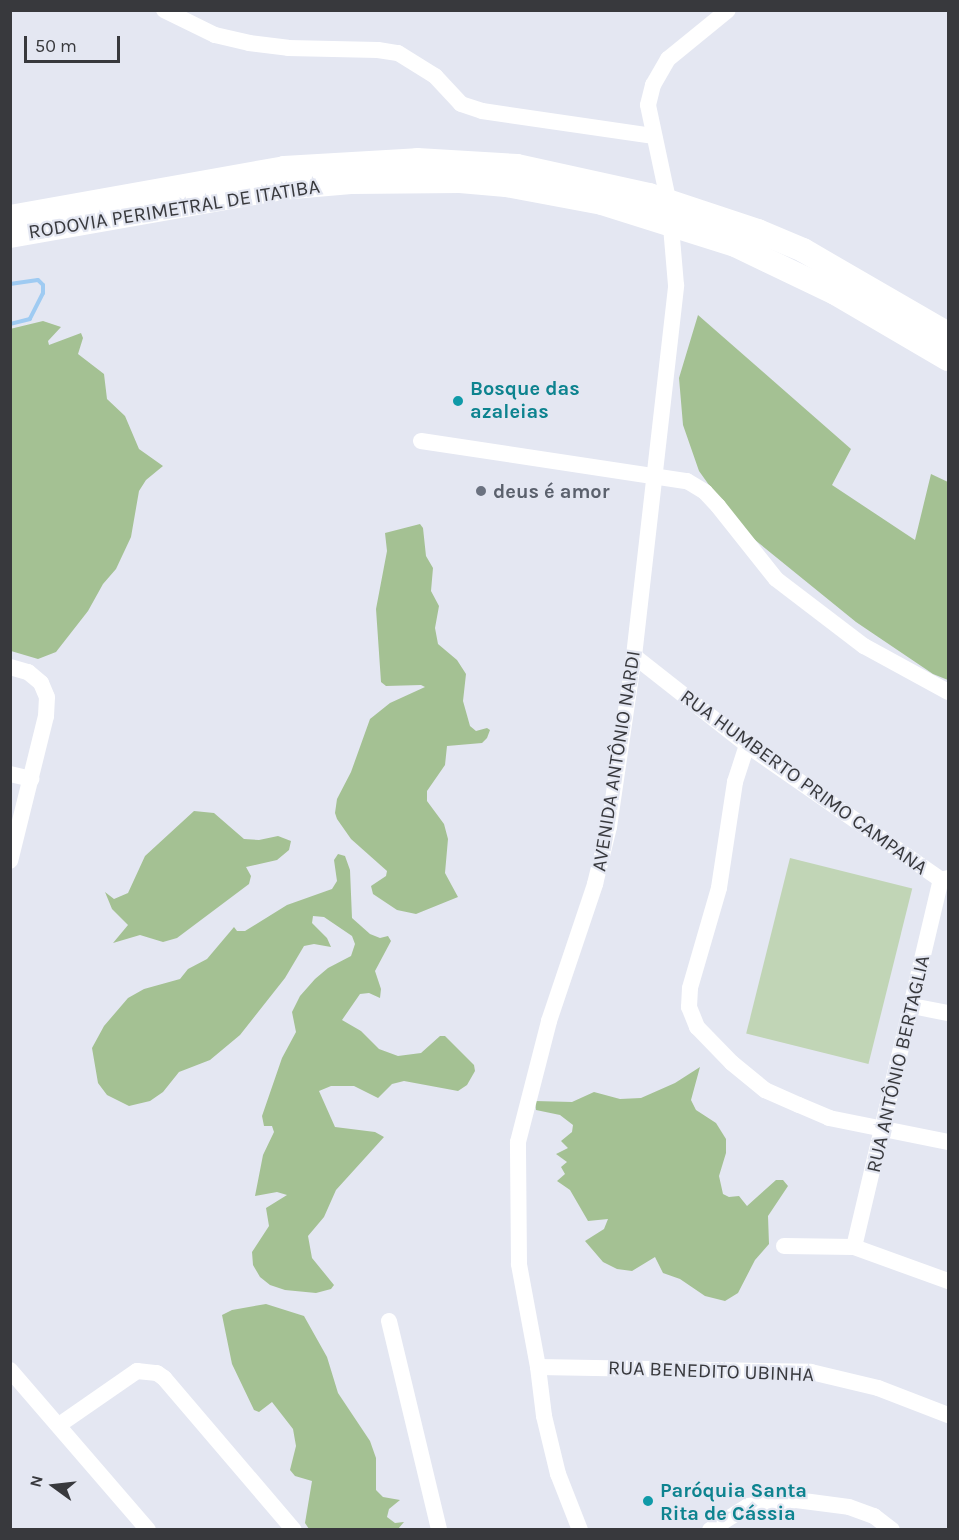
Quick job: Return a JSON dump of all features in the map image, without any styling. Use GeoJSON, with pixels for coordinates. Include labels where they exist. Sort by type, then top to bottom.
{"type":"FeatureCollection","features":[{"type":"Feature","properties":{"kind":"highway","name":"RODOVIA PERIMETRAL DE ITATIBA"},"geometry":{"type":"LineString","coordinates":[[10,217],[284,168],[417,160],[517,166],[709,225],[803,250],[948,334]]}},
{"type":"Feature","properties":{"kind":"highway","name":"RODOVIA PERIMETRAL DE ITATIBA"},"geometry":{"type":"LineString","coordinates":[[10,236],[281,188],[351,182],[460,181],[506,185],[602,203],[649,206]]}},
{"type":"Feature","properties":{"kind":"highway","name":"RODOVIA PERIMETRAL DE ITATIBA"},"geometry":{"type":"LineString","coordinates":[[709,225],[765,258],[835,293],[948,359]]}},
{"type":"Feature","properties":{"kind":"street"},"geometry":{"type":"LineString","coordinates":[[164,10],[215,35],[249,43],[288,48],[378,50],[398,53],[435,76],[461,104],[482,111],[654,136]]}},
{"type":"Feature","properties":{"kind":"street","name":"AVENIDA ANTÔNIO NARDI"},"geometry":{"type":"LineString","coordinates":[[580,1530],[558,1474],[544,1416],[538,1366],[519,1264],[518,1142],[549,1021],[595,884],[609,827],[634,656],[676,285],[669,204],[648,105],[653,85],[668,59],[728,10]]}},
{"type":"Feature","properties":{"kind":"street"},"geometry":{"type":"LineString","coordinates":[[421,441],[687,481],[705,492],[776,579],[864,646],[948,692]]}},
{"type":"Feature","properties":{"kind":"street","name":"RUA HUMBERTO PRIMO CAMPANA"},"geometry":{"type":"LineString","coordinates":[[634,656],[747,745],[945,879]]}},
{"type":"Feature","properties":{"kind":"street"},"geometry":{"type":"LineString","coordinates":[[10,667],[28,672],[41,683],[47,697],[46,716],[10,861]]}},
{"type":"Feature","properties":{"kind":"street"},"geometry":{"type":"LineString","coordinates":[[747,745],[735,782],[719,888],[690,988],[689,1007],[697,1027],[705,1037],[765,1090],[830,1118],[883,1126],[948,1142]]}},
{"type":"Feature","properties":{"kind":"street"},"geometry":{"type":"LineString","coordinates":[[10,774],[31,779]]}},
{"type":"Feature","properties":{"kind":"street","name":"RUA ANTÔNIO BERTAGLIA"},"geometry":{"type":"LineString","coordinates":[[854,1247],[945,879]]}},
{"type":"Feature","properties":{"kind":"street"},"geometry":{"type":"LineString","coordinates":[[912,1006],[948,1013]]}},
{"type":"Feature","properties":{"kind":"street"},"geometry":{"type":"LineString","coordinates":[[784,1246],[854,1247],[948,1281]]}},
{"type":"Feature","properties":{"kind":"street"},"geometry":{"type":"LineString","coordinates":[[389,1321],[438,1529]]}},
{"type":"Feature","properties":{"kind":"street","name":"RUA BENEDITO UBINHA"},"geometry":{"type":"LineString","coordinates":[[538,1366],[811,1372],[878,1388],[948,1415]]}},
{"type":"Feature","properties":{"kind":"street"},"geometry":{"type":"LineString","coordinates":[[10,1370],[148,1530]]}},
{"type":"Feature","properties":{"kind":"street"},"geometry":{"type":"LineString","coordinates":[[58,1425],[137,1371],[149,1371],[164,1378],[294,1530]]}},
{"type":"Feature","properties":{"kind":"street"},"geometry":{"type":"LineString","coordinates":[[710,1530],[748,1506],[796,1500],[849,1507],[874,1516],[892,1530]]}},
{"type":"Feature","properties":{"kind":"green space"},"geometry":{"type":"Polygon","coordinates":[[[698,315],[851,449],[832,485],[915,540],[931,474],[948,482],[948,680],[933,674],[856,622],[739,527],[699,471],[683,425],[679,378],[698,315]]]}},
{"type":"Feature","properties":{"kind":"green space"},"geometry":{"type":"Polygon","coordinates":[[[43,321],[61,327],[48,341],[49,345],[81,333],[83,338],[78,354],[104,374],[107,399],[125,416],[139,449],[163,466],[146,480],[139,491],[131,537],[116,569],[103,584],[88,611],[56,652],[38,659],[11,651],[10,329],[43,321]]]}},
{"type":"Feature","properties":{"kind":"green space"},"geometry":{"type":"Polygon","coordinates":[[[420,524],[423,528],[426,556],[433,568],[431,591],[439,606],[435,628],[438,644],[457,660],[466,674],[463,701],[470,726],[476,731],[487,728],[490,730],[482,743],[447,746],[445,765],[427,791],[427,801],[444,824],[448,839],[445,873],[458,897],[416,914],[397,910],[373,894],[371,886],[386,876],[387,871],[351,839],[335,813],[337,799],[351,772],[370,719],[390,703],[425,687],[421,685],[386,686],[381,682],[376,609],[387,551],[385,533],[420,524]]]}},
{"type":"Feature","properties":{"kind":"green space"},"geometry":{"type":"Polygon","coordinates":[[[194,811],[214,813],[244,839],[259,840],[278,836],[291,841],[289,850],[277,860],[246,867],[251,876],[249,884],[177,938],[163,942],[140,935],[113,943],[128,925],[112,909],[105,892],[114,899],[128,893],[145,856],[194,811]]]}},
{"type":"Feature","properties":{"kind":"green space"},"geometry":{"type":"Polygon","coordinates":[[[338,854],[345,856],[350,870],[352,918],[370,934],[380,938],[388,936],[391,941],[375,971],[381,989],[380,998],[369,993],[360,994],[342,1020],[361,1031],[379,1049],[398,1056],[421,1053],[440,1036],[445,1036],[474,1065],[475,1071],[467,1085],[458,1091],[404,1081],[392,1084],[378,1098],[354,1086],[331,1086],[319,1091],[335,1127],[375,1132],[384,1137],[336,1190],[324,1217],[308,1236],[312,1258],[334,1285],[331,1289],[316,1293],[285,1290],[270,1285],[260,1277],[253,1265],[252,1252],[269,1226],[266,1208],[287,1195],[277,1192],[255,1196],[263,1155],[274,1132],[272,1126],[264,1126],[262,1116],[282,1058],[296,1032],[292,1012],[300,996],[328,968],[351,956],[355,944],[352,936],[324,917],[313,916],[312,923],[327,938],[331,947],[314,944],[304,946],[285,978],[240,1035],[210,1060],[179,1072],[163,1092],[150,1101],[129,1106],[107,1095],[98,1083],[92,1048],[104,1026],[128,998],[144,989],[180,979],[188,969],[207,959],[234,927],[237,931],[245,931],[287,905],[332,889],[337,881],[334,860],[338,854]]]}},
{"type":"Feature","properties":{"kind":"green space"},"geometry":{"type":"Polygon","coordinates":[[[790,858],[912,888],[868,1064],[746,1034],[790,858]]]}},
{"type":"Feature","properties":{"kind":"green space"},"geometry":{"type":"Polygon","coordinates":[[[700,1067],[691,1100],[696,1110],[716,1123],[726,1139],[726,1153],[719,1176],[723,1194],[729,1197],[739,1196],[747,1206],[776,1180],[783,1180],[788,1186],[768,1216],[769,1244],[755,1260],[738,1293],[725,1301],[705,1296],[680,1279],[663,1273],[655,1257],[632,1271],[617,1269],[603,1262],[585,1241],[604,1229],[608,1219],[588,1221],[570,1190],[557,1181],[565,1174],[561,1167],[567,1162],[556,1154],[568,1148],[561,1141],[572,1132],[573,1125],[560,1115],[536,1110],[535,1101],[572,1102],[594,1092],[620,1099],[641,1098],[675,1083],[700,1067]]]}},
{"type":"Feature","properties":{"kind":"green space"},"geometry":{"type":"Polygon","coordinates":[[[266,1304],[304,1316],[327,1357],[338,1393],[370,1441],[376,1458],[376,1490],[383,1497],[400,1500],[389,1509],[387,1517],[395,1523],[404,1522],[398,1529],[309,1529],[305,1523],[312,1481],[295,1476],[290,1470],[296,1446],[293,1429],[272,1402],[259,1412],[254,1410],[232,1364],[222,1315],[232,1310],[266,1304]]]}},
{"type":"Feature","properties":{"kind":"waterway"},"geometry":{"type":"LineString","coordinates":[[10,284],[38,280],[43,285],[43,293],[30,319],[10,324]]}},
{"type":"Feature","properties":{"kind":"place","name":"Bosque das azaleias"},"geometry":{"type":"Point","coordinates":[458,401]}},
{"type":"Feature","properties":{"kind":"place","name":"deus é amor"},"geometry":{"type":"Point","coordinates":[481,491]}},
{"type":"Feature","properties":{"kind":"place","name":"Paróquia Santa Rita de Cássia"},"geometry":{"type":"Point","coordinates":[648,1501]}}]}
